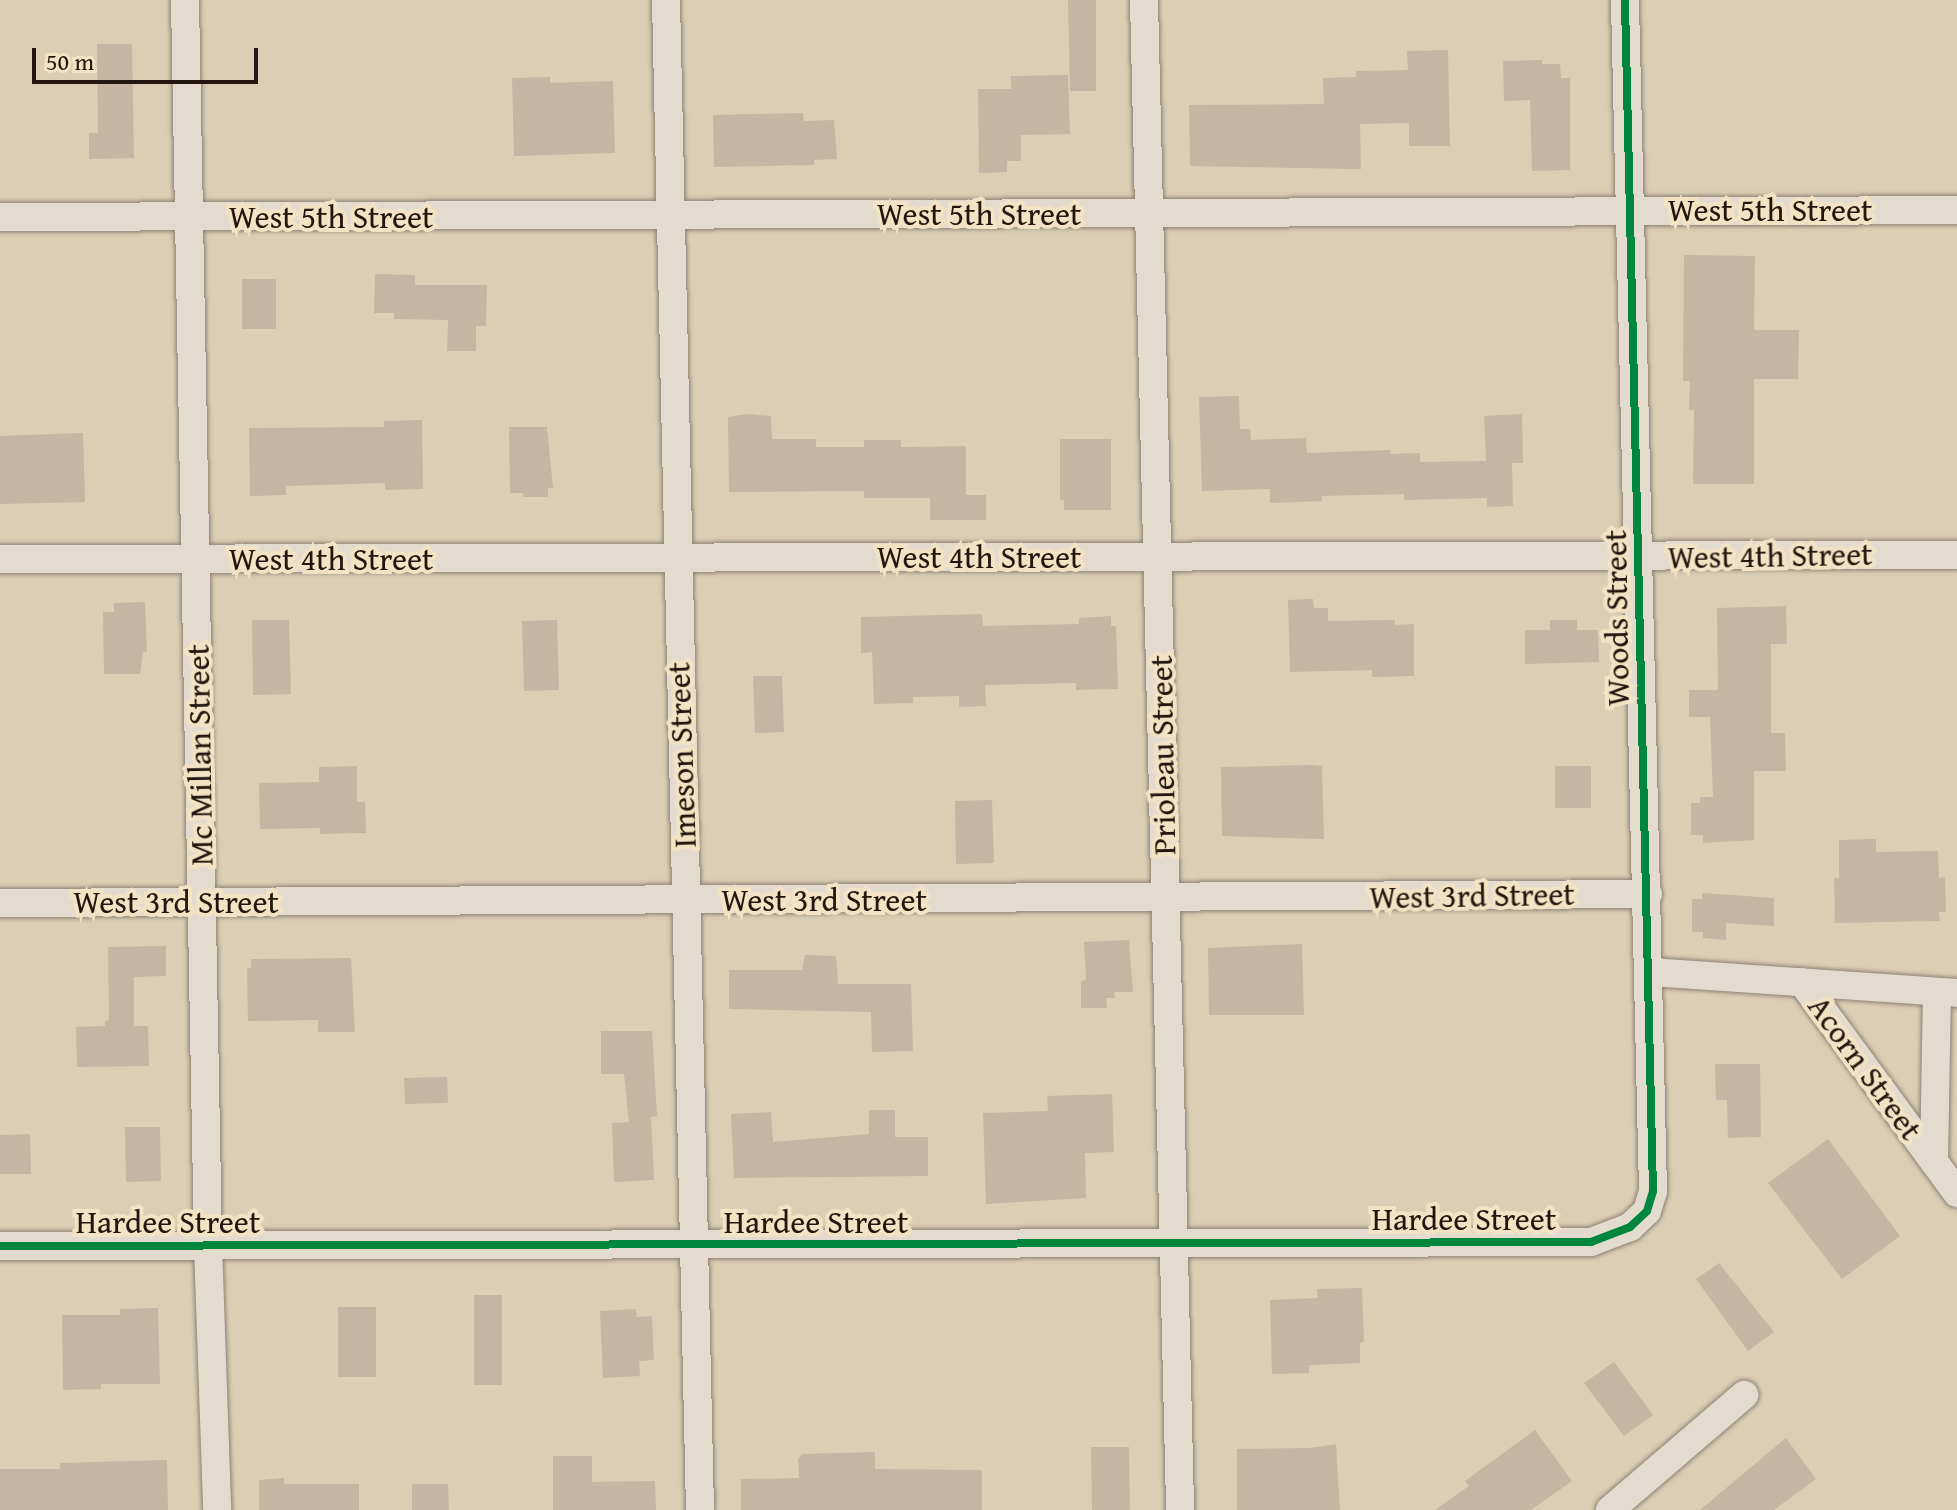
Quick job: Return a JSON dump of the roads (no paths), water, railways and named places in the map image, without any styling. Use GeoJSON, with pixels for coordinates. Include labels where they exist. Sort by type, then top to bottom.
{"type":"FeatureCollection","features":[{"type":"Feature","properties":{"kind":"street","name":"Mc Millan Street"},"geometry":{"type":"LineString","coordinates":[[185,0],[208,1246],[217,1510]]}},
{"type":"Feature","properties":{"kind":"street","name":"Imeson Street"},"geometry":{"type":"LineString","coordinates":[[666,0],[700,1510]]}},
{"type":"Feature","properties":{"kind":"street","name":"Prioleau Street"},"geometry":{"type":"LineString","coordinates":[[1144,0],[1180,1510]]}},
{"type":"Feature","properties":{"kind":"street","name":"Woods Street"},"geometry":{"type":"LineString","coordinates":[[1625,0],[1653,1191],[1647,1211],[1630,1227]]}},
{"type":"Feature","properties":{"kind":"street","name":"West 5th Street"},"geometry":{"type":"LineString","coordinates":[[0,217],[1957,210]]}},
{"type":"Feature","properties":{"kind":"street","name":"West 4th Street"},"geometry":{"type":"LineString","coordinates":[[0,559],[1957,555]]}},
{"type":"Feature","properties":{"kind":"street","name":"West 3rd Street"},"geometry":{"type":"LineString","coordinates":[[0,903],[1648,894]]}},
{"type":"Feature","properties":{"kind":"street"},"geometry":{"type":"LineString","coordinates":[[1650,972],[1947,992],[1934,1162]]}},
{"type":"Feature","properties":{"kind":"street","name":"Acorn Street"},"geometry":{"type":"LineString","coordinates":[[1802,982],[1957,1193]]}},
{"type":"Feature","properties":{"kind":"street","name":"Hardee Street"},"geometry":{"type":"LineString","coordinates":[[0,1246],[1591,1242],[1630,1227]]}},
{"type":"Feature","properties":{"kind":"street"},"geometry":{"type":"LineString","coordinates":[[1610,1510],[1744,1395]]}}]}
